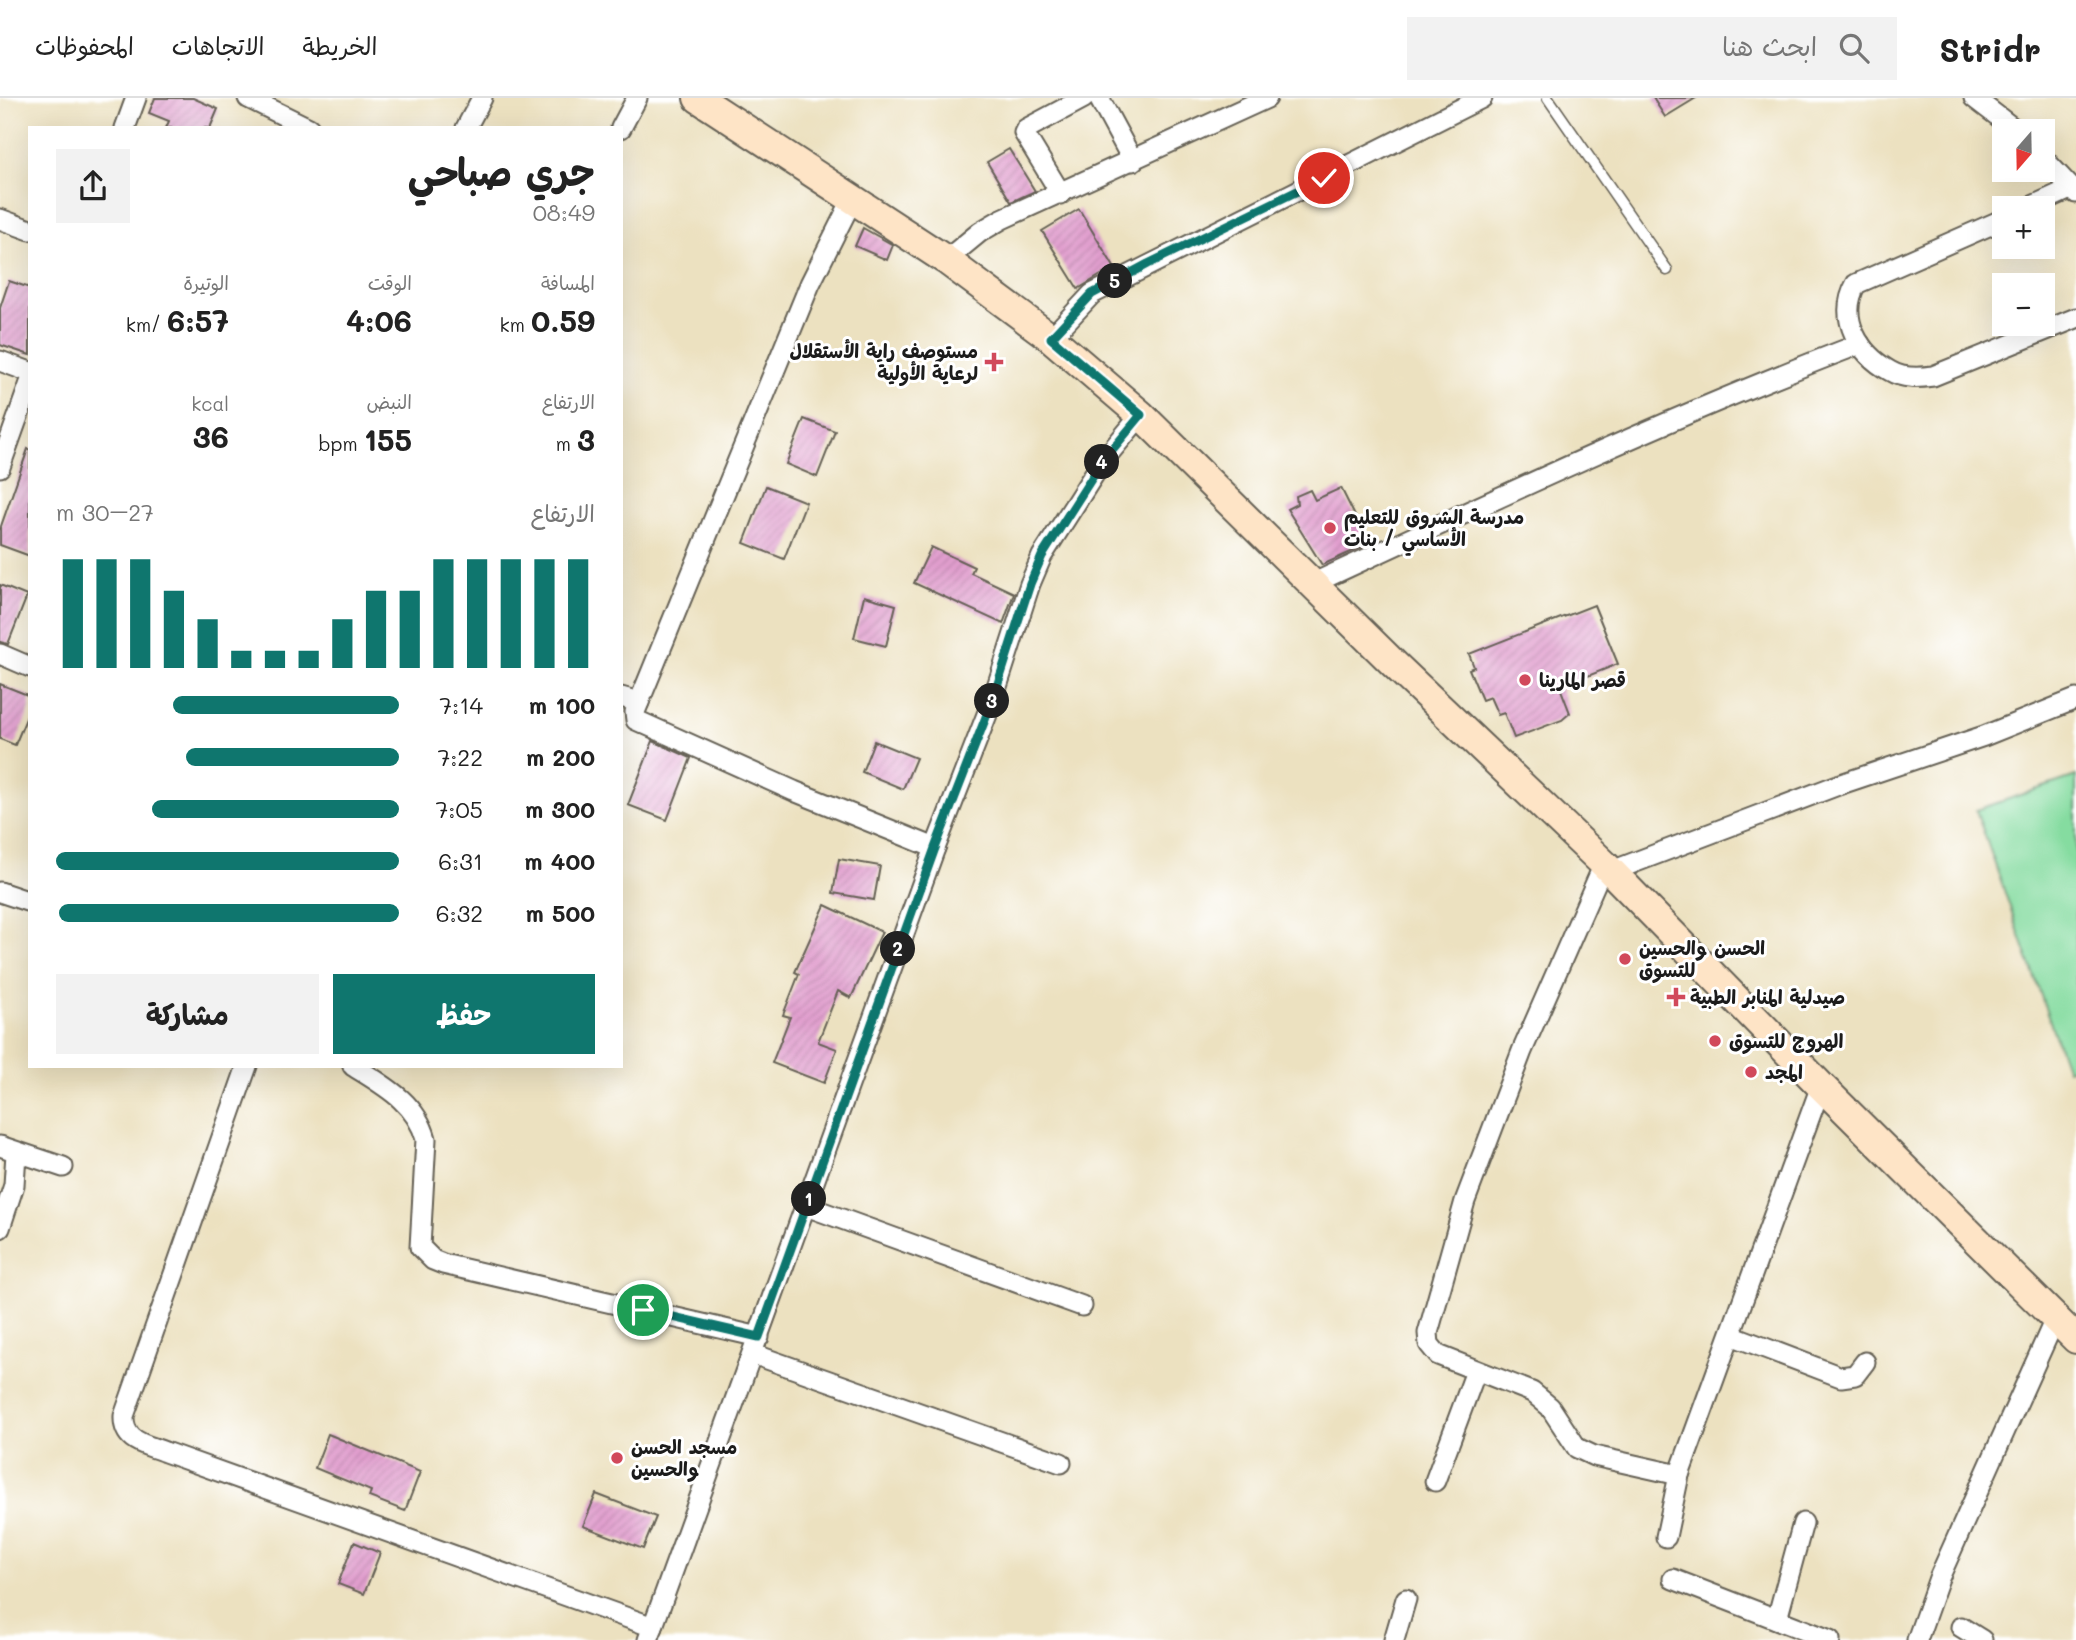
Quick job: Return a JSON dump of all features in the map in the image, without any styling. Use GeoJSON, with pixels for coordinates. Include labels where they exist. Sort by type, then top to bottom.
{"type":"FeatureCollection","features":[{"type":"Feature","properties":{"kind":"main road"},"geometry":{"type":"LineString","coordinates":[[698,98],[946,260],[1051,338],[1141,415],[1394,664],[1608,867],[1821,1086],[2076,1339]]}},
{"type":"Feature","properties":{"kind":"street"},"geometry":{"type":"LineString","coordinates":[[126,126],[136,98]]}},
{"type":"Feature","properties":{"kind":"street"},"geometry":{"type":"LineString","coordinates":[[248,98],[305,126]]}},
{"type":"Feature","properties":{"kind":"street"},"geometry":{"type":"LineString","coordinates":[[467,126],[482,98]]}},
{"type":"Feature","properties":{"kind":"street"},"geometry":{"type":"LineString","coordinates":[[622,126],[637,98]]}},
{"type":"Feature","properties":{"kind":"street"},"geometry":{"type":"LineString","coordinates":[[1061,194],[1024,133],[1026,129],[1084,98]]}},
{"type":"Feature","properties":{"kind":"street"},"geometry":{"type":"LineString","coordinates":[[1099,98],[1133,161]]}},
{"type":"Feature","properties":{"kind":"street"},"geometry":{"type":"LineString","coordinates":[[946,260],[991,226],[1267,98]]}},
{"type":"Feature","properties":{"kind":"street"},"geometry":{"type":"LineString","coordinates":[[1051,338],[1092,294],[1482,98]]}},
{"type":"Feature","properties":{"kind":"street"},"geometry":{"type":"LineString","coordinates":[[1974,98],[2001,119]]}},
{"type":"Feature","properties":{"kind":"street"},"geometry":{"type":"LineString","coordinates":[[2055,171],[2074,191],[2055,198]]}},
{"type":"Feature","properties":{"kind":"street"},"geometry":{"type":"LineString","coordinates":[[853,198],[810,284],[630,699],[636,720],[641,724],[935,848]]}},
{"type":"Feature","properties":{"kind":"street"},"geometry":{"type":"LineString","coordinates":[[0,219],[28,229]]}},
{"type":"Feature","properties":{"kind":"street"},"geometry":{"type":"LineString","coordinates":[[1992,224],[1856,284],[1848,298],[1848,316],[1854,335],[1872,358],[1892,373],[1918,378],[1933,376],[2076,318]]}},
{"type":"Feature","properties":{"kind":"street"},"geometry":{"type":"LineString","coordinates":[[1312,584],[1653,428],[1860,344]]}},
{"type":"Feature","properties":{"kind":"street"},"geometry":{"type":"LineString","coordinates":[[0,361],[28,371]]}},
{"type":"Feature","properties":{"kind":"street"},"geometry":{"type":"LineString","coordinates":[[0,467],[28,389]]}},
{"type":"Feature","properties":{"kind":"street"},"geometry":{"type":"LineString","coordinates":[[246,1068],[124,1416],[124,1427],[132,1439],[650,1633],[935,848],[993,699],[1030,584],[1042,556],[1102,462],[1141,415]]}},
{"type":"Feature","properties":{"kind":"street"},"geometry":{"type":"LineString","coordinates":[[0,654],[28,666]]}},
{"type":"Feature","properties":{"kind":"street"},"geometry":{"type":"LineString","coordinates":[[1679,1475],[1594,1456],[1577,1448],[1550,1407],[1532,1392],[1438,1355],[1429,1344],[1428,1333],[1465,1201],[1522,1051],[1608,867],[1984,736],[2076,699]]}},
{"type":"Feature","properties":{"kind":"street"},"geometry":{"type":"LineString","coordinates":[[0,892],[28,901]]}},
{"type":"Feature","properties":{"kind":"street"},"geometry":{"type":"LineString","coordinates":[[356,1068],[397,1094],[422,1126],[426,1139],[420,1247],[433,1260],[756,1345],[1060,1463]]}},
{"type":"Feature","properties":{"kind":"street"},"geometry":{"type":"LineString","coordinates":[[1666,1537],[1679,1475],[1821,1086]]}},
{"type":"Feature","properties":{"kind":"street"},"geometry":{"type":"LineString","coordinates":[[0,1228],[14,1185],[8,1149],[63,1167]]}},
{"type":"Feature","properties":{"kind":"street"},"geometry":{"type":"LineString","coordinates":[[806,1206],[1082,1306]]}},
{"type":"Feature","properties":{"kind":"street"},"geometry":{"type":"LineString","coordinates":[[1917,1640],[1939,1578],[2056,1317]]}},
{"type":"Feature","properties":{"kind":"street"},"geometry":{"type":"LineString","coordinates":[[1731,1335],[1841,1377],[1855,1374],[1865,1362]]}},
{"type":"Feature","properties":{"kind":"street"},"geometry":{"type":"LineString","coordinates":[[1435,1481],[1476,1371]]}},
{"type":"Feature","properties":{"kind":"street"},"geometry":{"type":"LineString","coordinates":[[1777,1619],[1803,1523]]}},
{"type":"Feature","properties":{"kind":"street"},"geometry":{"type":"LineString","coordinates":[[1673,1579],[1830,1640]]}},
{"type":"Feature","properties":{"kind":"street"},"geometry":{"type":"LineString","coordinates":[[1394,1640],[1406,1599]]}},
{"type":"Feature","properties":{"kind":"street"},"geometry":{"type":"LineString","coordinates":[[1961,1627],[1982,1640]]}},
{"type":"Feature","properties":{"kind":"lane"},"geometry":{"type":"LineString","coordinates":[[1548,98],[1667,270]]}},
{"type":"Feature","properties":{"kind":"green space"},"geometry":{"type":"Polygon","coordinates":[[[2076,776],[2076,1067],[2067,1070],[1976,810],[2076,776]]]}},
{"type":"Feature","properties":{"kind":"building"},"geometry":{"type":"Polygon","coordinates":[[[155,98],[193,98],[218,109],[211,126],[167,126],[169,121],[149,113],[155,98]]]}},
{"type":"Feature","properties":{"kind":"building"},"geometry":{"type":"Polygon","coordinates":[[[1653,98],[1696,98],[1665,117],[1653,98]]]}},
{"type":"Feature","properties":{"kind":"building"},"geometry":{"type":"Polygon","coordinates":[[[1009,149],[1035,191],[1011,202],[987,162],[1009,149]]]}},
{"type":"Feature","properties":{"kind":"building"},"geometry":{"type":"Polygon","coordinates":[[[1079,209],[1114,267],[1078,289],[1042,231],[1079,209]]]}},
{"type":"Feature","properties":{"kind":"building"},"geometry":{"type":"Polygon","coordinates":[[[863,228],[893,245],[887,260],[855,246],[863,228]]]}},
{"type":"Feature","properties":{"kind":"building"},"geometry":{"type":"Polygon","coordinates":[[[9,281],[28,287],[28,354],[0,345],[0,308],[9,281]]]}},
{"type":"Feature","properties":{"kind":"building"},"geometry":{"type":"Polygon","coordinates":[[[804,419],[835,431],[817,477],[786,464],[804,419]]]}},
{"type":"Feature","properties":{"kind":"building"},"geometry":{"type":"Polygon","coordinates":[[[28,449],[28,555],[0,545],[0,529],[28,449]]]}},
{"type":"Feature","properties":{"kind":"building"},"geometry":{"type":"Polygon","coordinates":[[[766,486],[806,502],[784,559],[744,543],[766,486]]]}},
{"type":"Feature","properties":{"kind":"building","name":"مدرسة الشروق للتعليم الأساسي / بنات"},"geometry":{"type":"Polygon","coordinates":[[[1341,488],[1369,544],[1322,565],[1287,509],[1297,504],[1296,496],[1310,490],[1315,500],[1341,488]]]}},
{"type":"Feature","properties":{"kind":"building"},"geometry":{"type":"Polygon","coordinates":[[[931,547],[974,567],[971,573],[1014,593],[1003,624],[914,583],[931,547]]]}},
{"type":"Feature","properties":{"kind":"building"},"geometry":{"type":"Polygon","coordinates":[[[0,585],[27,596],[8,644],[0,642],[0,585]]]}},
{"type":"Feature","properties":{"kind":"building"},"geometry":{"type":"Polygon","coordinates":[[[864,596],[896,605],[886,646],[854,638],[864,596]]]}},
{"type":"Feature","properties":{"kind":"building","name":"قصر المارينا"},"geometry":{"type":"Polygon","coordinates":[[[1594,605],[1618,664],[1560,687],[1570,713],[1562,720],[1514,738],[1504,713],[1498,715],[1490,697],[1482,700],[1469,669],[1474,667],[1469,654],[1594,605]]]}},
{"type":"Feature","properties":{"kind":"building"},"geometry":{"type":"Polygon","coordinates":[[[0,684],[28,695],[28,714],[15,745],[0,739],[0,684]]]}},
{"type":"Feature","properties":{"kind":"building"},"geometry":{"type":"Polygon","coordinates":[[[653,741],[691,758],[667,820],[628,805],[653,741]]]}},
{"type":"Feature","properties":{"kind":"building"},"geometry":{"type":"Polygon","coordinates":[[[874,741],[916,758],[903,789],[862,772],[874,741]]]}},
{"type":"Feature","properties":{"kind":"building"},"geometry":{"type":"Polygon","coordinates":[[[839,859],[880,866],[874,900],[833,893],[839,859]]]}},
{"type":"Feature","properties":{"kind":"building"},"geometry":{"type":"Polygon","coordinates":[[[825,905],[882,932],[851,998],[838,991],[818,1042],[837,1049],[824,1083],[772,1063],[790,1017],[783,1015],[799,974],[795,972],[825,905]]]}},
{"type":"Feature","properties":{"kind":"building"},"geometry":{"type":"Polygon","coordinates":[[[328,1434],[420,1472],[405,1511],[369,1497],[371,1491],[315,1468],[328,1434]]]}},
{"type":"Feature","properties":{"kind":"building"},"geometry":{"type":"Polygon","coordinates":[[[596,1494],[656,1517],[643,1549],[583,1526],[596,1494]]]}},
{"type":"Feature","properties":{"kind":"building"},"geometry":{"type":"Polygon","coordinates":[[[354,1542],[380,1553],[364,1594],[338,1584],[354,1542]]]}},
{"type":"Feature","properties":{"kind":"place","name":"مستوصف راية الأستقلال لرعاية الأولية"},"geometry":{"type":"Point","coordinates":[994,362]}},
{"type":"Feature","properties":{"kind":"place","name":"مدرسة الشروق للتعليم الأساسي / بنات"},"geometry":{"type":"Point","coordinates":[1330,528]}},
{"type":"Feature","properties":{"kind":"place","name":"قصر المارينا"},"geometry":{"type":"Point","coordinates":[1525,680]}},
{"type":"Feature","properties":{"kind":"place","name":"الحسن والحسين للتسوق"},"geometry":{"type":"Point","coordinates":[1625,959]}},
{"type":"Feature","properties":{"kind":"place","name":"صيدلية المنابر الطبية"},"geometry":{"type":"Point","coordinates":[1676,997]}},
{"type":"Feature","properties":{"kind":"place","name":"الهروج للتسوق"},"geometry":{"type":"Point","coordinates":[1715,1041]}},
{"type":"Feature","properties":{"kind":"place","name":"المجد"},"geometry":{"type":"Point","coordinates":[1751,1072]}},
{"type":"Feature","properties":{"kind":"place","name":"مسجد الحسن والحسين"},"geometry":{"type":"Point","coordinates":[617,1458]}},
{"type":"Feature","properties":{"kind":"route"},"geometry":{"type":"LineString","coordinates":[[643,1310],[759,1337],[935,848],[993,699],[1030,584],[1042,556],[1102,462],[1141,415],[1051,338],[1092,294],[1324,178]]}}]}
